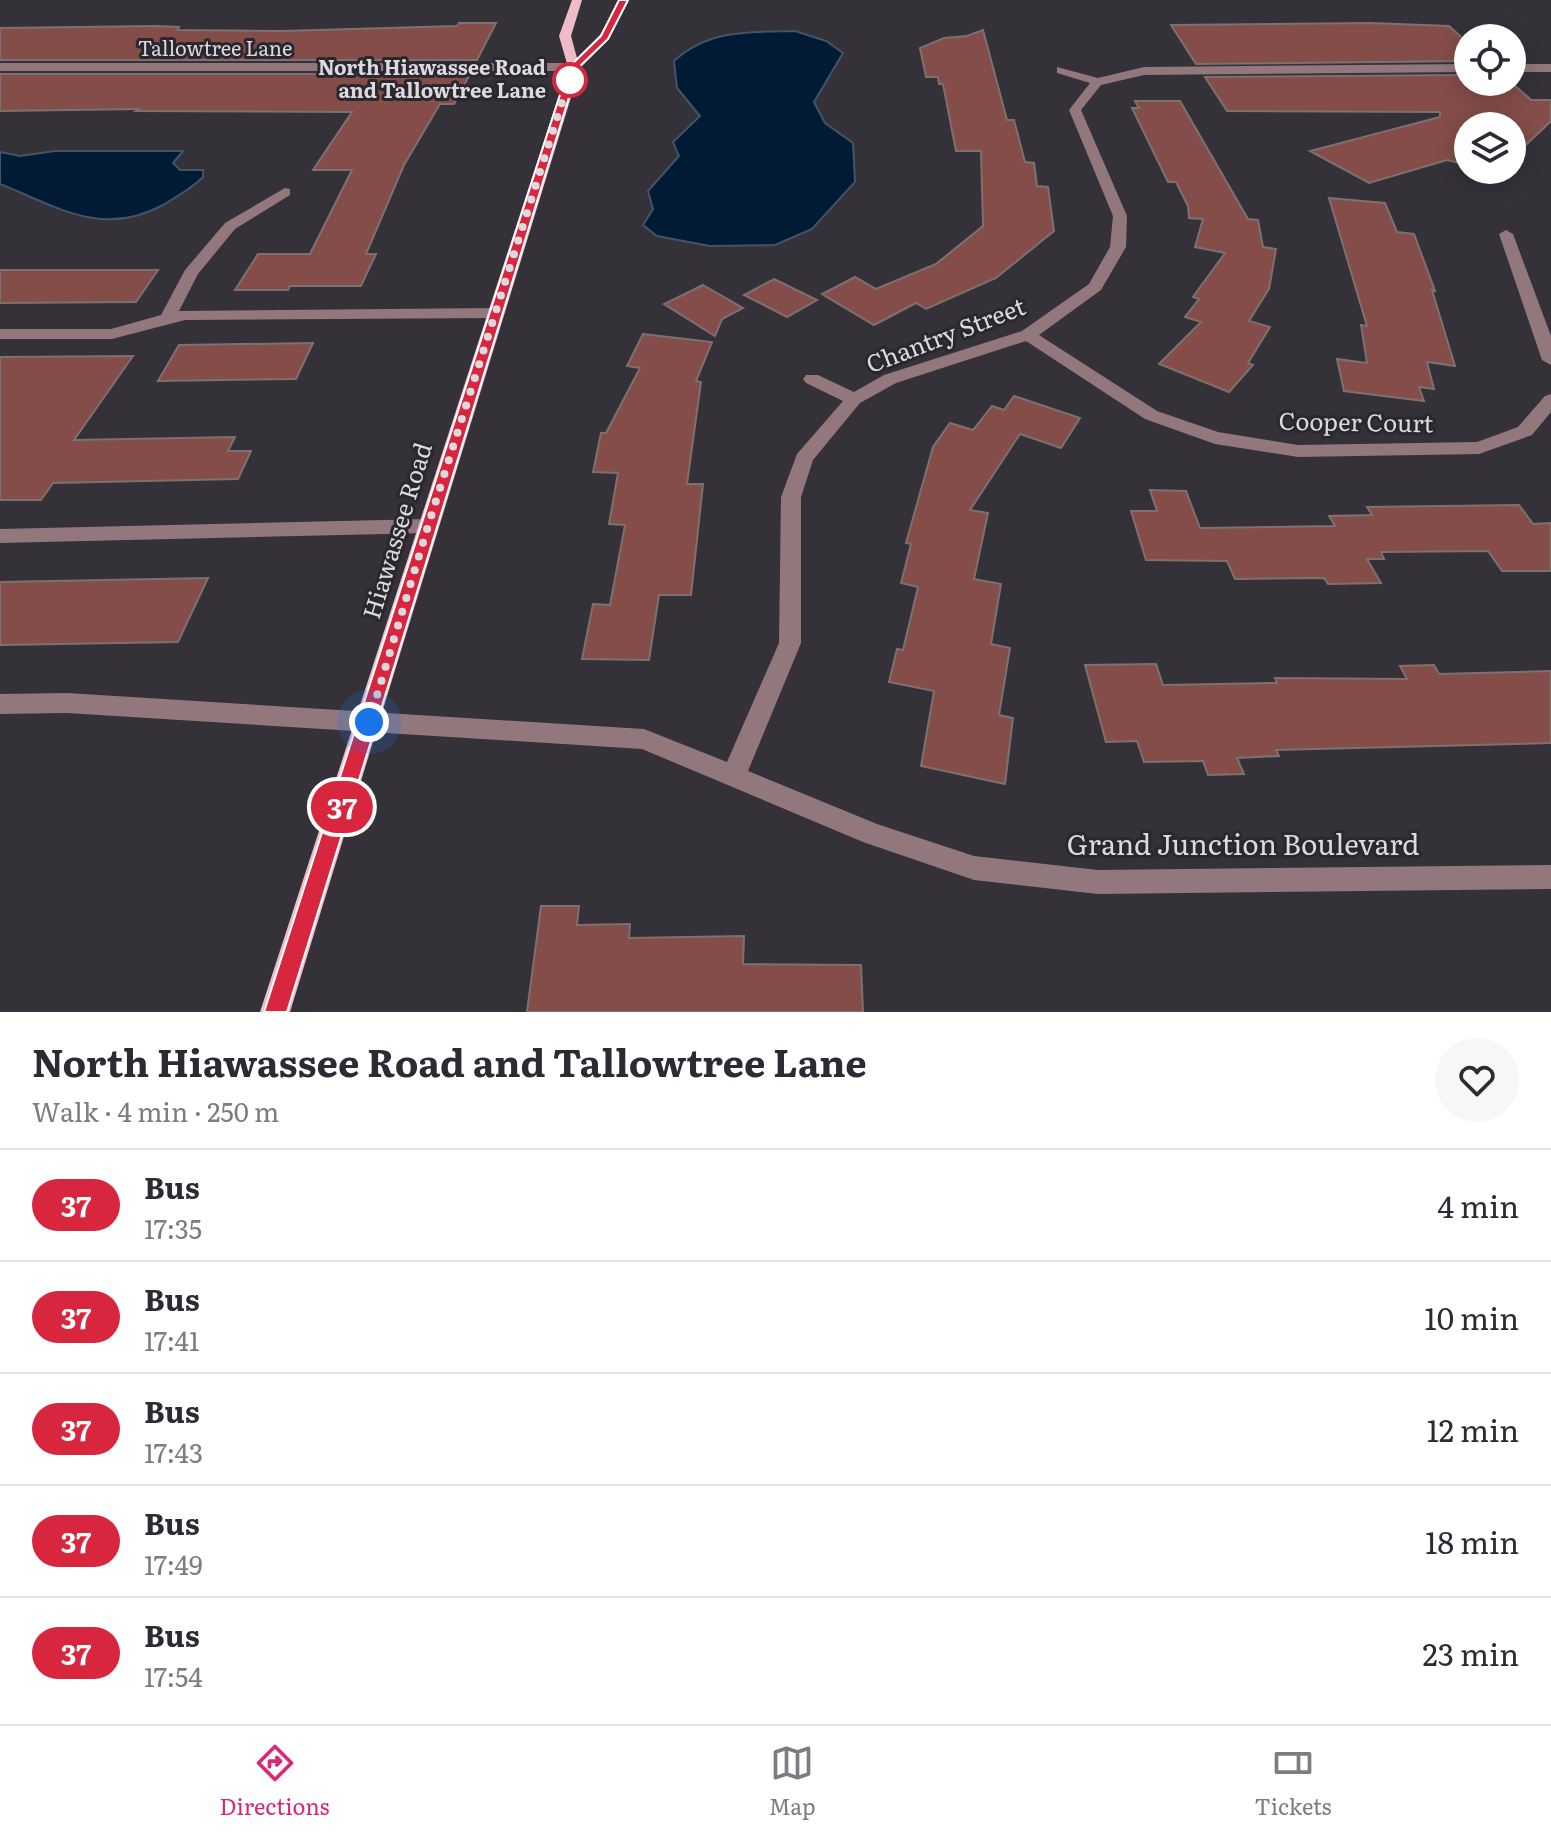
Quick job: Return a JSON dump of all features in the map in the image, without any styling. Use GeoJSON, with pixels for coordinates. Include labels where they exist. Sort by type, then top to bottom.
{"type":"FeatureCollection","features":[{"type":"Feature","properties":{"kind":"main road","name":"Hiawassee Road"},"geometry":{"type":"LineString","coordinates":[[574,67],[565,36],[577,0]]}},
{"type":"Feature","properties":{"kind":"main road","name":"Hiawassee Road"},"geometry":{"type":"LineString","coordinates":[[275,1012],[574,67],[605,37],[624,0]]}},
{"type":"Feature","properties":{"kind":"street","name":"Tallowtree Lane"},"geometry":{"type":"LineString","coordinates":[[0,67],[574,67]]}},
{"type":"Feature","properties":{"kind":"street"},"geometry":{"type":"LineString","coordinates":[[1061,70],[1097,82],[1144,71],[1454,68]]}},
{"type":"Feature","properties":{"kind":"street"},"geometry":{"type":"LineString","coordinates":[[1526,68],[1551,68]]}},
{"type":"Feature","properties":{"kind":"street","name":"Chantry Street"},"geometry":{"type":"LineString","coordinates":[[733,777],[790,643],[791,497],[804,458],[854,399],[890,379],[1028,335],[1095,287],[1118,247],[1120,216],[1075,110],[1097,82]]}},
{"type":"Feature","properties":{"kind":"street"},"geometry":{"type":"LineString","coordinates":[[167,318],[191,273],[230,226],[285,192]]}},
{"type":"Feature","properties":{"kind":"street"},"geometry":{"type":"LineString","coordinates":[[1506,234],[1551,360]]}},
{"type":"Feature","properties":{"kind":"street"},"geometry":{"type":"LineString","coordinates":[[0,334],[112,334],[185,315],[495,313]]}},
{"type":"Feature","properties":{"kind":"street","name":"Cooper Court"},"geometry":{"type":"LineString","coordinates":[[1028,335],[1151,415],[1215,438],[1298,451],[1479,448],[1525,431],[1551,400]]}},
{"type":"Feature","properties":{"kind":"street"},"geometry":{"type":"LineString","coordinates":[[812,379],[854,399]]}},
{"type":"Feature","properties":{"kind":"street"},"geometry":{"type":"LineString","coordinates":[[0,536],[428,526]]}},
{"type":"Feature","properties":{"kind":"street","name":"Grand Junction Boulevard"},"geometry":{"type":"LineString","coordinates":[[0,704],[67,703],[644,739],[872,834],[974,868],[1098,882],[1551,877]]}},
{"type":"Feature","properties":{"kind":"water"},"geometry":{"type":"Polygon","coordinates":[[[795,31],[826,41],[843,53],[814,102],[825,123],[853,143],[855,182],[812,229],[775,245],[710,246],[657,236],[643,225],[653,209],[648,191],[679,156],[673,142],[700,116],[677,88],[674,61],[701,43],[731,34],[795,31]]]}},
{"type":"Feature","properties":{"kind":"water"},"geometry":{"type":"Polygon","coordinates":[[[55,151],[183,151],[173,163],[180,170],[203,170],[203,177],[163,205],[141,215],[120,219],[80,216],[0,184],[0,152],[20,156],[55,151]]]}},
{"type":"Feature","properties":{"kind":"building"},"geometry":{"type":"Polygon","coordinates":[[[459,23],[496,23],[477,60],[0,60],[0,28],[155,26],[179,27],[177,30],[281,31],[457,26],[459,23]]]}},
{"type":"Feature","properties":{"kind":"building"},"geometry":{"type":"Polygon","coordinates":[[[1371,23],[1449,26],[1454,30],[1454,61],[1196,64],[1171,25],[1371,23]]]}},
{"type":"Feature","properties":{"kind":"building"},"geometry":{"type":"Polygon","coordinates":[[[983,30],[1007,120],[1014,120],[1025,162],[1034,163],[1037,186],[1048,187],[1054,231],[996,278],[926,309],[916,303],[874,325],[822,294],[855,277],[876,289],[936,264],[983,226],[981,151],[956,151],[943,84],[939,84],[938,77],[926,77],[920,48],[944,38],[967,36],[983,30]]]}},
{"type":"Feature","properties":{"kind":"building"},"geometry":{"type":"Polygon","coordinates":[[[0,74],[470,74],[454,104],[440,104],[404,165],[366,254],[376,254],[361,286],[235,290],[258,254],[310,254],[352,170],[313,170],[352,112],[0,111],[0,74]]]}},
{"type":"Feature","properties":{"kind":"building"},"geometry":{"type":"Polygon","coordinates":[[[1454,75],[1454,96],[1526,96],[1531,100],[1551,100],[1551,121],[1526,145],[1526,112],[1454,112],[1454,162],[1447,160],[1369,183],[1310,151],[1440,117],[1440,112],[1227,111],[1205,77],[1454,75]]]}},
{"type":"Feature","properties":{"kind":"building"},"geometry":{"type":"Polygon","coordinates":[[[1135,101],[1180,101],[1248,219],[1258,220],[1263,247],[1276,249],[1269,289],[1249,321],[1270,327],[1248,363],[1253,365],[1229,392],[1159,364],[1201,322],[1185,317],[1199,299],[1193,297],[1225,253],[1195,247],[1203,219],[1189,218],[1188,206],[1176,182],[1168,182],[1132,108],[1139,108],[1135,101]]]}},
{"type":"Feature","properties":{"kind":"building"},"geometry":{"type":"Polygon","coordinates":[[[1329,198],[1385,203],[1397,232],[1414,234],[1435,291],[1432,290],[1455,366],[1427,362],[1434,389],[1419,387],[1424,401],[1344,391],[1337,359],[1367,363],[1361,325],[1367,326],[1329,198]]]}},
{"type":"Feature","properties":{"kind":"building"},"geometry":{"type":"Polygon","coordinates":[[[0,270],[158,270],[136,302],[0,303],[0,270]]]}},
{"type":"Feature","properties":{"kind":"building"},"geometry":{"type":"Polygon","coordinates":[[[774,279],[817,300],[787,317],[744,295],[774,279]]]}},
{"type":"Feature","properties":{"kind":"building"},"geometry":{"type":"Polygon","coordinates":[[[703,285],[743,308],[722,319],[715,336],[664,304],[703,285]]]}},
{"type":"Feature","properties":{"kind":"building"},"geometry":{"type":"Polygon","coordinates":[[[643,334],[712,342],[696,381],[701,382],[687,484],[703,484],[691,595],[659,595],[649,660],[582,659],[593,604],[610,605],[625,525],[609,524],[618,473],[593,472],[601,433],[606,433],[640,368],[627,366],[643,334]]]}},
{"type":"Feature","properties":{"kind":"building"},"geometry":{"type":"Polygon","coordinates":[[[313,343],[296,379],[158,381],[179,345],[313,343]]]}},
{"type":"Feature","properties":{"kind":"building"},"geometry":{"type":"Polygon","coordinates":[[[133,356],[74,440],[235,437],[228,451],[251,451],[238,479],[53,483],[41,500],[0,500],[0,357],[133,356]]]}},
{"type":"Feature","properties":{"kind":"building"},"geometry":{"type":"Polygon","coordinates":[[[1014,396],[1080,418],[1061,448],[1020,434],[970,510],[988,513],[974,579],[1001,584],[991,644],[1010,648],[999,715],[1013,718],[1005,784],[921,766],[934,691],[889,682],[897,649],[903,650],[918,587],[901,583],[911,544],[906,543],[933,447],[950,423],[973,430],[992,406],[1004,410],[1014,396]]]}},
{"type":"Feature","properties":{"kind":"building"},"geometry":{"type":"Polygon","coordinates":[[[1150,490],[1186,491],[1200,528],[1335,526],[1329,516],[1372,515],[1367,507],[1519,505],[1533,524],[1551,523],[1551,571],[1502,571],[1488,551],[1381,552],[1384,559],[1367,559],[1381,583],[1328,584],[1324,578],[1235,579],[1227,561],[1146,560],[1131,511],[1157,511],[1150,490]]]}},
{"type":"Feature","properties":{"kind":"building"},"geometry":{"type":"Polygon","coordinates":[[[208,578],[178,642],[0,645],[0,582],[208,578]]]}},
{"type":"Feature","properties":{"kind":"building"},"geometry":{"type":"Polygon","coordinates":[[[1156,664],[1163,685],[1277,683],[1275,678],[1407,679],[1400,666],[1434,665],[1439,674],[1551,671],[1551,743],[1276,750],[1279,756],[1237,758],[1244,774],[1208,775],[1203,761],[1144,762],[1137,741],[1106,742],[1085,665],[1156,664]]]}},
{"type":"Feature","properties":{"kind":"building"},"geometry":{"type":"Polygon","coordinates":[[[541,906],[579,906],[577,925],[630,924],[629,938],[744,936],[743,964],[861,965],[863,1012],[527,1012],[541,906]]]}},
{"type":"Feature","properties":{"kind":"bus line","name":"37"},"geometry":{"type":"LineString","coordinates":[[275,1012],[574,67],[605,37],[624,0]]}},
{"type":"Feature","properties":{"kind":"place","name":"North Hiawassee Road and Tallowtree Lane"},"geometry":{"type":"Point","coordinates":[570,80]}},
{"type":"Feature","properties":{"kind":"route"},"geometry":{"type":"LineString","coordinates":[[369,722],[570,77],[570,80]]}}]}
